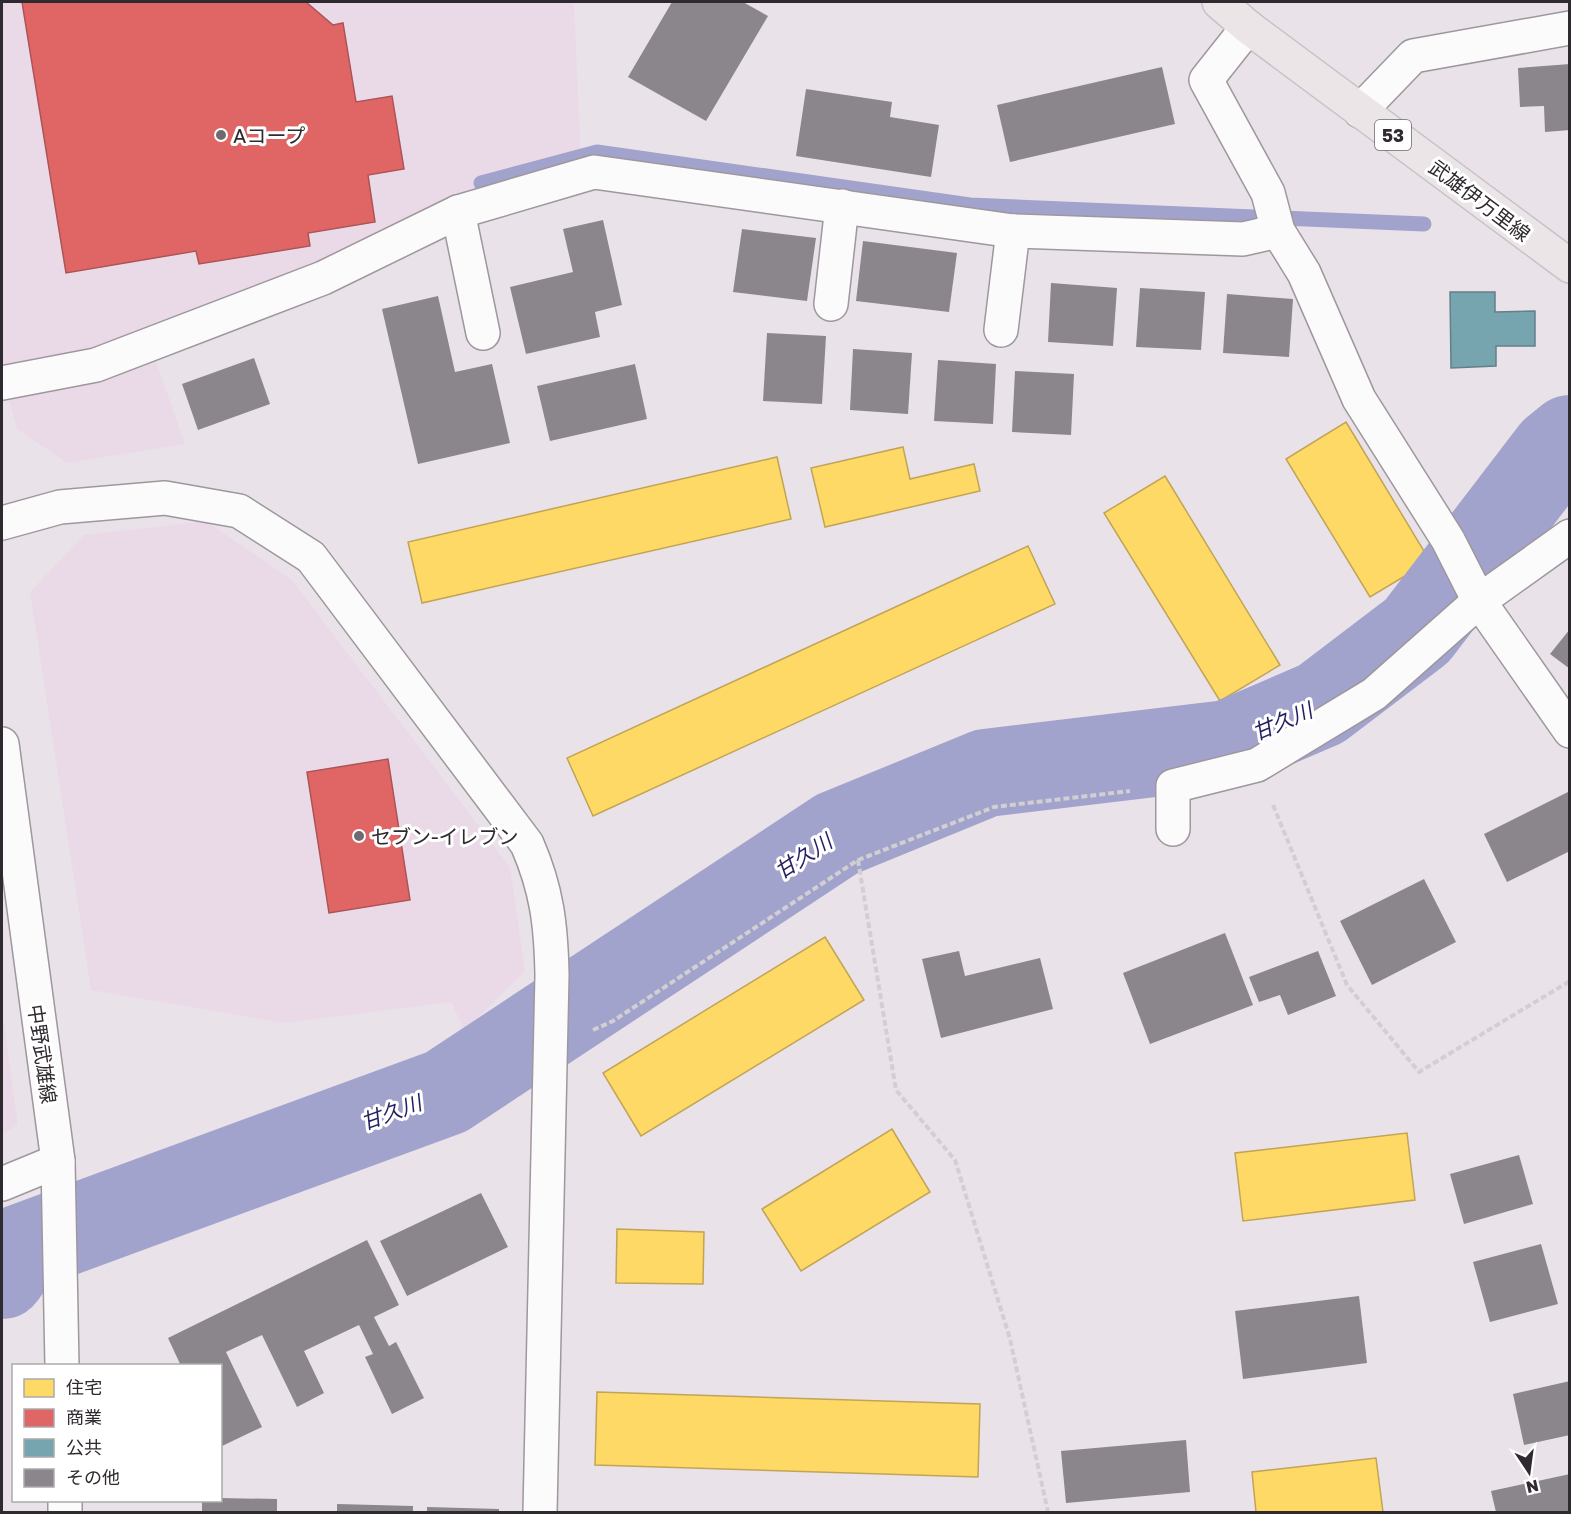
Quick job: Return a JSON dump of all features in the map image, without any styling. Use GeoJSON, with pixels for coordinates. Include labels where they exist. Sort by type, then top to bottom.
{"type":"FeatureCollection","features":[{"type":"Feature","properties":{"kind":"main road","name":"武雄伊万里線"},"geometry":{"type":"LineString","coordinates":[[1219,2],[1248,27],[1569,266]]}},
{"type":"Feature","properties":{"kind":"street"},"geometry":{"type":"LineString","coordinates":[[1248,27],[1206,80],[1268,193],[1278,231],[1304,273],[1359,399],[1449,540],[1479,601],[1569,731]]}},
{"type":"Feature","properties":{"kind":"street"},"geometry":{"type":"LineString","coordinates":[[1360,111],[1413,56],[1569,28]]}},
{"type":"Feature","properties":{"kind":"street"},"geometry":{"type":"LineString","coordinates":[[2,384],[106,360],[323,278],[458,212],[594,172],[1013,231],[1243,239],[1278,231]]}},
{"type":"Feature","properties":{"kind":"street"},"geometry":{"type":"LineString","coordinates":[[831,304],[842,206]]}},
{"type":"Feature","properties":{"kind":"street"},"geometry":{"type":"LineString","coordinates":[[458,212],[483,333]]}},
{"type":"Feature","properties":{"kind":"street"},"geometry":{"type":"LineString","coordinates":[[1001,330],[1013,231]]}},
{"type":"Feature","properties":{"kind":"street"},"geometry":{"type":"LineString","coordinates":[[2,523],[60,507],[165,498],[239,511],[311,557],[527,844],[541,876],[550,920],[552,975],[540,1512]]}},
{"type":"Feature","properties":{"kind":"street"},"geometry":{"type":"LineString","coordinates":[[1173,829],[1173,786],[1257,765],[1374,694],[1479,601],[1569,536]]}},
{"type":"Feature","properties":{"kind":"street","name":"中野武雄線"},"geometry":{"type":"LineString","coordinates":[[2,744],[58,1161],[62,1364]]}},
{"type":"Feature","properties":{"kind":"street"},"geometry":{"type":"LineString","coordinates":[[2,1184],[58,1161]]}},
{"type":"Feature","properties":{"kind":"path"},"geometry":{"type":"LineString","coordinates":[[1257,765],[1347,986],[1419,1072],[1569,981]]}},
{"type":"Feature","properties":{"kind":"path"},"geometry":{"type":"LineString","coordinates":[[550,1048],[613,1021],[858,860],[994,807],[1173,786]]}},
{"type":"Feature","properties":{"kind":"path"},"geometry":{"type":"LineString","coordinates":[[858,860],[896,1090],[955,1160],[1010,1339],[1048,1512]]}},
{"type":"Feature","properties":{"kind":"shaded area"},"geometry":{"type":"Polygon","coordinates":[[[2,2],[574,2],[581,162],[446,199],[293,278],[146,333],[185,444],[67,463],[17,429],[2,373],[2,2]]]}},
{"type":"Feature","properties":{"kind":"shaded area"},"geometry":{"type":"Polygon","coordinates":[[[206,521],[292,580],[510,867],[525,971],[465,1031],[451,1002],[284,1023],[91,990],[30,592],[84,535],[206,521]]]}},
{"type":"Feature","properties":{"kind":"shaded area"},"geometry":{"type":"Polygon","coordinates":[[[2,1010],[18,1125],[2,1134],[2,1010]]]}},
{"type":"Feature","properties":{"kind":"building: 住宅"},"geometry":{"type":"Polygon","coordinates":[[[1346,422],[1430,561],[1370,597],[1286,459],[1346,422]]]}},
{"type":"Feature","properties":{"kind":"building: 住宅"},"geometry":{"type":"Polygon","coordinates":[[[903,447],[910,479],[974,464],[980,491],[825,527],[811,468],[903,447]]]}},
{"type":"Feature","properties":{"kind":"building: 住宅"},"geometry":{"type":"Polygon","coordinates":[[[777,457],[791,519],[422,603],[408,542],[777,457]]]}},
{"type":"Feature","properties":{"kind":"building: 住宅"},"geometry":{"type":"Polygon","coordinates":[[[1165,476],[1280,665],[1220,701],[1104,513],[1165,476]]]}},
{"type":"Feature","properties":{"kind":"building: 住宅"},"geometry":{"type":"Polygon","coordinates":[[[1028,546],[1055,604],[593,816],[567,758],[1028,546]]]}},
{"type":"Feature","properties":{"kind":"building: 住宅"},"geometry":{"type":"Polygon","coordinates":[[[825,937],[864,1000],[641,1136],[603,1073],[825,937]]]}},
{"type":"Feature","properties":{"kind":"building: 住宅"},"geometry":{"type":"Polygon","coordinates":[[[892,1129],[930,1192],[801,1271],[762,1209],[892,1129]]]}},
{"type":"Feature","properties":{"kind":"building: 住宅"},"geometry":{"type":"Polygon","coordinates":[[[1407,1133],[1415,1200],[1243,1221],[1235,1153],[1407,1133]]]}},
{"type":"Feature","properties":{"kind":"building: 住宅"},"geometry":{"type":"Polygon","coordinates":[[[617,1229],[704,1232],[703,1284],[616,1283],[617,1229]]]}},
{"type":"Feature","properties":{"kind":"building: 住宅"},"geometry":{"type":"Polygon","coordinates":[[[597,1392],[980,1404],[978,1477],[595,1465],[597,1392]]]}},
{"type":"Feature","properties":{"kind":"building: 住宅"},"geometry":{"type":"Polygon","coordinates":[[[1376,1458],[1383,1512],[1256,1512],[1252,1472],[1376,1458]]]}},
{"type":"Feature","properties":{"kind":"building: 商業","name":"Aコープ"},"geometry":{"type":"Polygon","coordinates":[[[22,2],[306,2],[333,25],[343,23],[356,102],[392,96],[404,169],[368,175],[375,222],[308,233],[310,246],[199,264],[196,251],[66,273],[22,2]]]}},
{"type":"Feature","properties":{"kind":"building: 商業","name":"セブン-イレブン"},"geometry":{"type":"Polygon","coordinates":[[[388,759],[410,900],[329,913],[307,772],[388,759]]]}},
{"type":"Feature","properties":{"kind":"building: 公共"},"geometry":{"type":"Polygon","coordinates":[[[1450,292],[1495,292],[1495,312],[1535,311],[1535,346],[1496,346],[1496,366],[1451,368],[1450,292]]]}},
{"type":"Feature","properties":{"kind":"building: その他"},"geometry":{"type":"Polygon","coordinates":[[[672,2],[743,2],[768,16],[706,121],[628,77],[672,2]]]}},
{"type":"Feature","properties":{"kind":"building: その他"},"geometry":{"type":"Polygon","coordinates":[[[1570,64],[1570,130],[1545,132],[1544,106],[1520,107],[1518,68],[1570,64]]]}},
{"type":"Feature","properties":{"kind":"building: その他"},"geometry":{"type":"Polygon","coordinates":[[[1162,67],[1175,124],[1010,162],[997,105],[1162,67]]]}},
{"type":"Feature","properties":{"kind":"building: その他"},"geometry":{"type":"Polygon","coordinates":[[[806,89],[892,102],[890,117],[939,125],[931,177],[796,156],[806,89]]]}},
{"type":"Feature","properties":{"kind":"building: その他"},"geometry":{"type":"Polygon","coordinates":[[[603,220],[622,305],[595,312],[600,337],[526,354],[510,287],[573,272],[563,229],[603,220]]]}},
{"type":"Feature","properties":{"kind":"building: その他"},"geometry":{"type":"Polygon","coordinates":[[[742,229],[816,238],[807,301],[733,292],[742,229]]]}},
{"type":"Feature","properties":{"kind":"building: その他"},"geometry":{"type":"Polygon","coordinates":[[[863,241],[957,253],[949,312],[856,301],[863,241]]]}},
{"type":"Feature","properties":{"kind":"building: その他"},"geometry":{"type":"Polygon","coordinates":[[[1051,283],[1117,288],[1113,346],[1048,342],[1051,283]]]}},
{"type":"Feature","properties":{"kind":"building: その他"},"geometry":{"type":"Polygon","coordinates":[[[1140,288],[1205,292],[1201,350],[1136,347],[1140,288]]]}},
{"type":"Feature","properties":{"kind":"building: その他"},"geometry":{"type":"Polygon","coordinates":[[[1227,294],[1293,299],[1289,357],[1223,353],[1227,294]]]}},
{"type":"Feature","properties":{"kind":"building: その他"},"geometry":{"type":"Polygon","coordinates":[[[438,296],[455,372],[492,364],[510,443],[418,464],[382,309],[438,296]]]}},
{"type":"Feature","properties":{"kind":"building: その他"},"geometry":{"type":"Polygon","coordinates":[[[767,333],[826,336],[822,404],[763,401],[767,333]]]}},
{"type":"Feature","properties":{"kind":"building: その他"},"geometry":{"type":"Polygon","coordinates":[[[853,349],[912,353],[908,414],[850,410],[853,349]]]}},
{"type":"Feature","properties":{"kind":"building: その他"},"geometry":{"type":"Polygon","coordinates":[[[254,358],[270,404],[198,430],[182,384],[254,358]]]}},
{"type":"Feature","properties":{"kind":"building: その他"},"geometry":{"type":"Polygon","coordinates":[[[938,360],[996,364],[993,424],[934,421],[938,360]]]}},
{"type":"Feature","properties":{"kind":"building: その他"},"geometry":{"type":"Polygon","coordinates":[[[635,364],[647,419],[550,441],[537,386],[635,364]]]}},
{"type":"Feature","properties":{"kind":"building: その他"},"geometry":{"type":"Polygon","coordinates":[[[1015,371],[1074,374],[1071,435],[1012,432],[1015,371]]]}},
{"type":"Feature","properties":{"kind":"building: その他"},"geometry":{"type":"Polygon","coordinates":[[[1570,629],[1570,669],[1550,654],[1570,629]]]}},
{"type":"Feature","properties":{"kind":"building: その他"},"geometry":{"type":"Polygon","coordinates":[[[1570,791],[1570,851],[1507,882],[1484,834],[1570,791]]]}},
{"type":"Feature","properties":{"kind":"building: その他"},"geometry":{"type":"Polygon","coordinates":[[[1424,879],[1456,942],[1372,985],[1340,921],[1424,879]]]}},
{"type":"Feature","properties":{"kind":"building: その他"},"geometry":{"type":"Polygon","coordinates":[[[1225,933],[1253,1005],[1150,1044],[1123,973],[1225,933]]]}},
{"type":"Feature","properties":{"kind":"building: その他"},"geometry":{"type":"Polygon","coordinates":[[[959,951],[965,976],[1040,958],[1053,1009],[941,1038],[922,959],[959,951]]]}},
{"type":"Feature","properties":{"kind":"building: その他"},"geometry":{"type":"Polygon","coordinates":[[[1318,951],[1336,996],[1288,1015],[1280,995],[1259,1002],[1249,977],[1318,951]]]}},
{"type":"Feature","properties":{"kind":"building: その他"},"geometry":{"type":"Polygon","coordinates":[[[1519,1155],[1533,1204],[1464,1224],[1450,1174],[1519,1155]]]}},
{"type":"Feature","properties":{"kind":"building: その他"},"geometry":{"type":"Polygon","coordinates":[[[481,1193],[508,1247],[407,1296],[380,1241],[481,1193]]]}},
{"type":"Feature","properties":{"kind":"building: その他"},"geometry":{"type":"Polygon","coordinates":[[[367,1240],[399,1305],[374,1317],[389,1346],[396,1342],[424,1398],[392,1414],[365,1357],[373,1354],[359,1325],[304,1351],[324,1393],[297,1407],[262,1335],[226,1352],[262,1427],[222,1446],[222,1364],[180,1364],[168,1338],[367,1240]]]}},
{"type":"Feature","properties":{"kind":"building: その他"},"geometry":{"type":"Polygon","coordinates":[[[1541,1244],[1558,1304],[1490,1322],[1473,1262],[1541,1244]]]}},
{"type":"Feature","properties":{"kind":"building: その他"},"geometry":{"type":"Polygon","coordinates":[[[1359,1296],[1367,1363],[1243,1379],[1235,1311],[1359,1296]]]}},
{"type":"Feature","properties":{"kind":"building: その他"},"geometry":{"type":"Polygon","coordinates":[[[1570,1381],[1570,1435],[1524,1445],[1513,1394],[1570,1381]]]}},
{"type":"Feature","properties":{"kind":"building: その他"},"geometry":{"type":"Polygon","coordinates":[[[1186,1440],[1190,1492],[1066,1503],[1061,1451],[1186,1440]]]}},
{"type":"Feature","properties":{"kind":"building: その他"},"geometry":{"type":"Polygon","coordinates":[[[1570,1474],[1570,1512],[1496,1512],[1491,1491],[1570,1474]]]}},
{"type":"Feature","properties":{"kind":"building: その他"},"geometry":{"type":"Polygon","coordinates":[[[222,1498],[277,1499],[277,1512],[202,1512],[202,1502],[222,1502],[222,1498]]]}},
{"type":"Feature","properties":{"kind":"building: その他"},"geometry":{"type":"Polygon","coordinates":[[[337,1504],[413,1506],[413,1512],[337,1512],[337,1504]]]}},
{"type":"Feature","properties":{"kind":"building: その他"},"geometry":{"type":"Polygon","coordinates":[[[427,1507],[499,1509],[499,1512],[427,1512],[427,1507]]]}},
{"type":"Feature","properties":{"kind":"waterway"},"geometry":{"type":"LineString","coordinates":[[481,183],[597,152],[970,205],[1424,224]]}},
{"type":"Feature","properties":{"kind":"waterway","name":"甘久川"},"geometry":{"type":"LineString","coordinates":[[2,1275],[21,1248],[446,1092],[837,834],[986,773],[1228,744],[1321,704],[1417,631],[1554,452],[1570,439]]}},
{"type":"Feature","properties":{"kind":"place","name":"Aコープ"},"geometry":{"type":"Point","coordinates":[221,135]}},
{"type":"Feature","properties":{"kind":"place","name":"セブン-イレブン"},"geometry":{"type":"Point","coordinates":[359,836]}}]}
